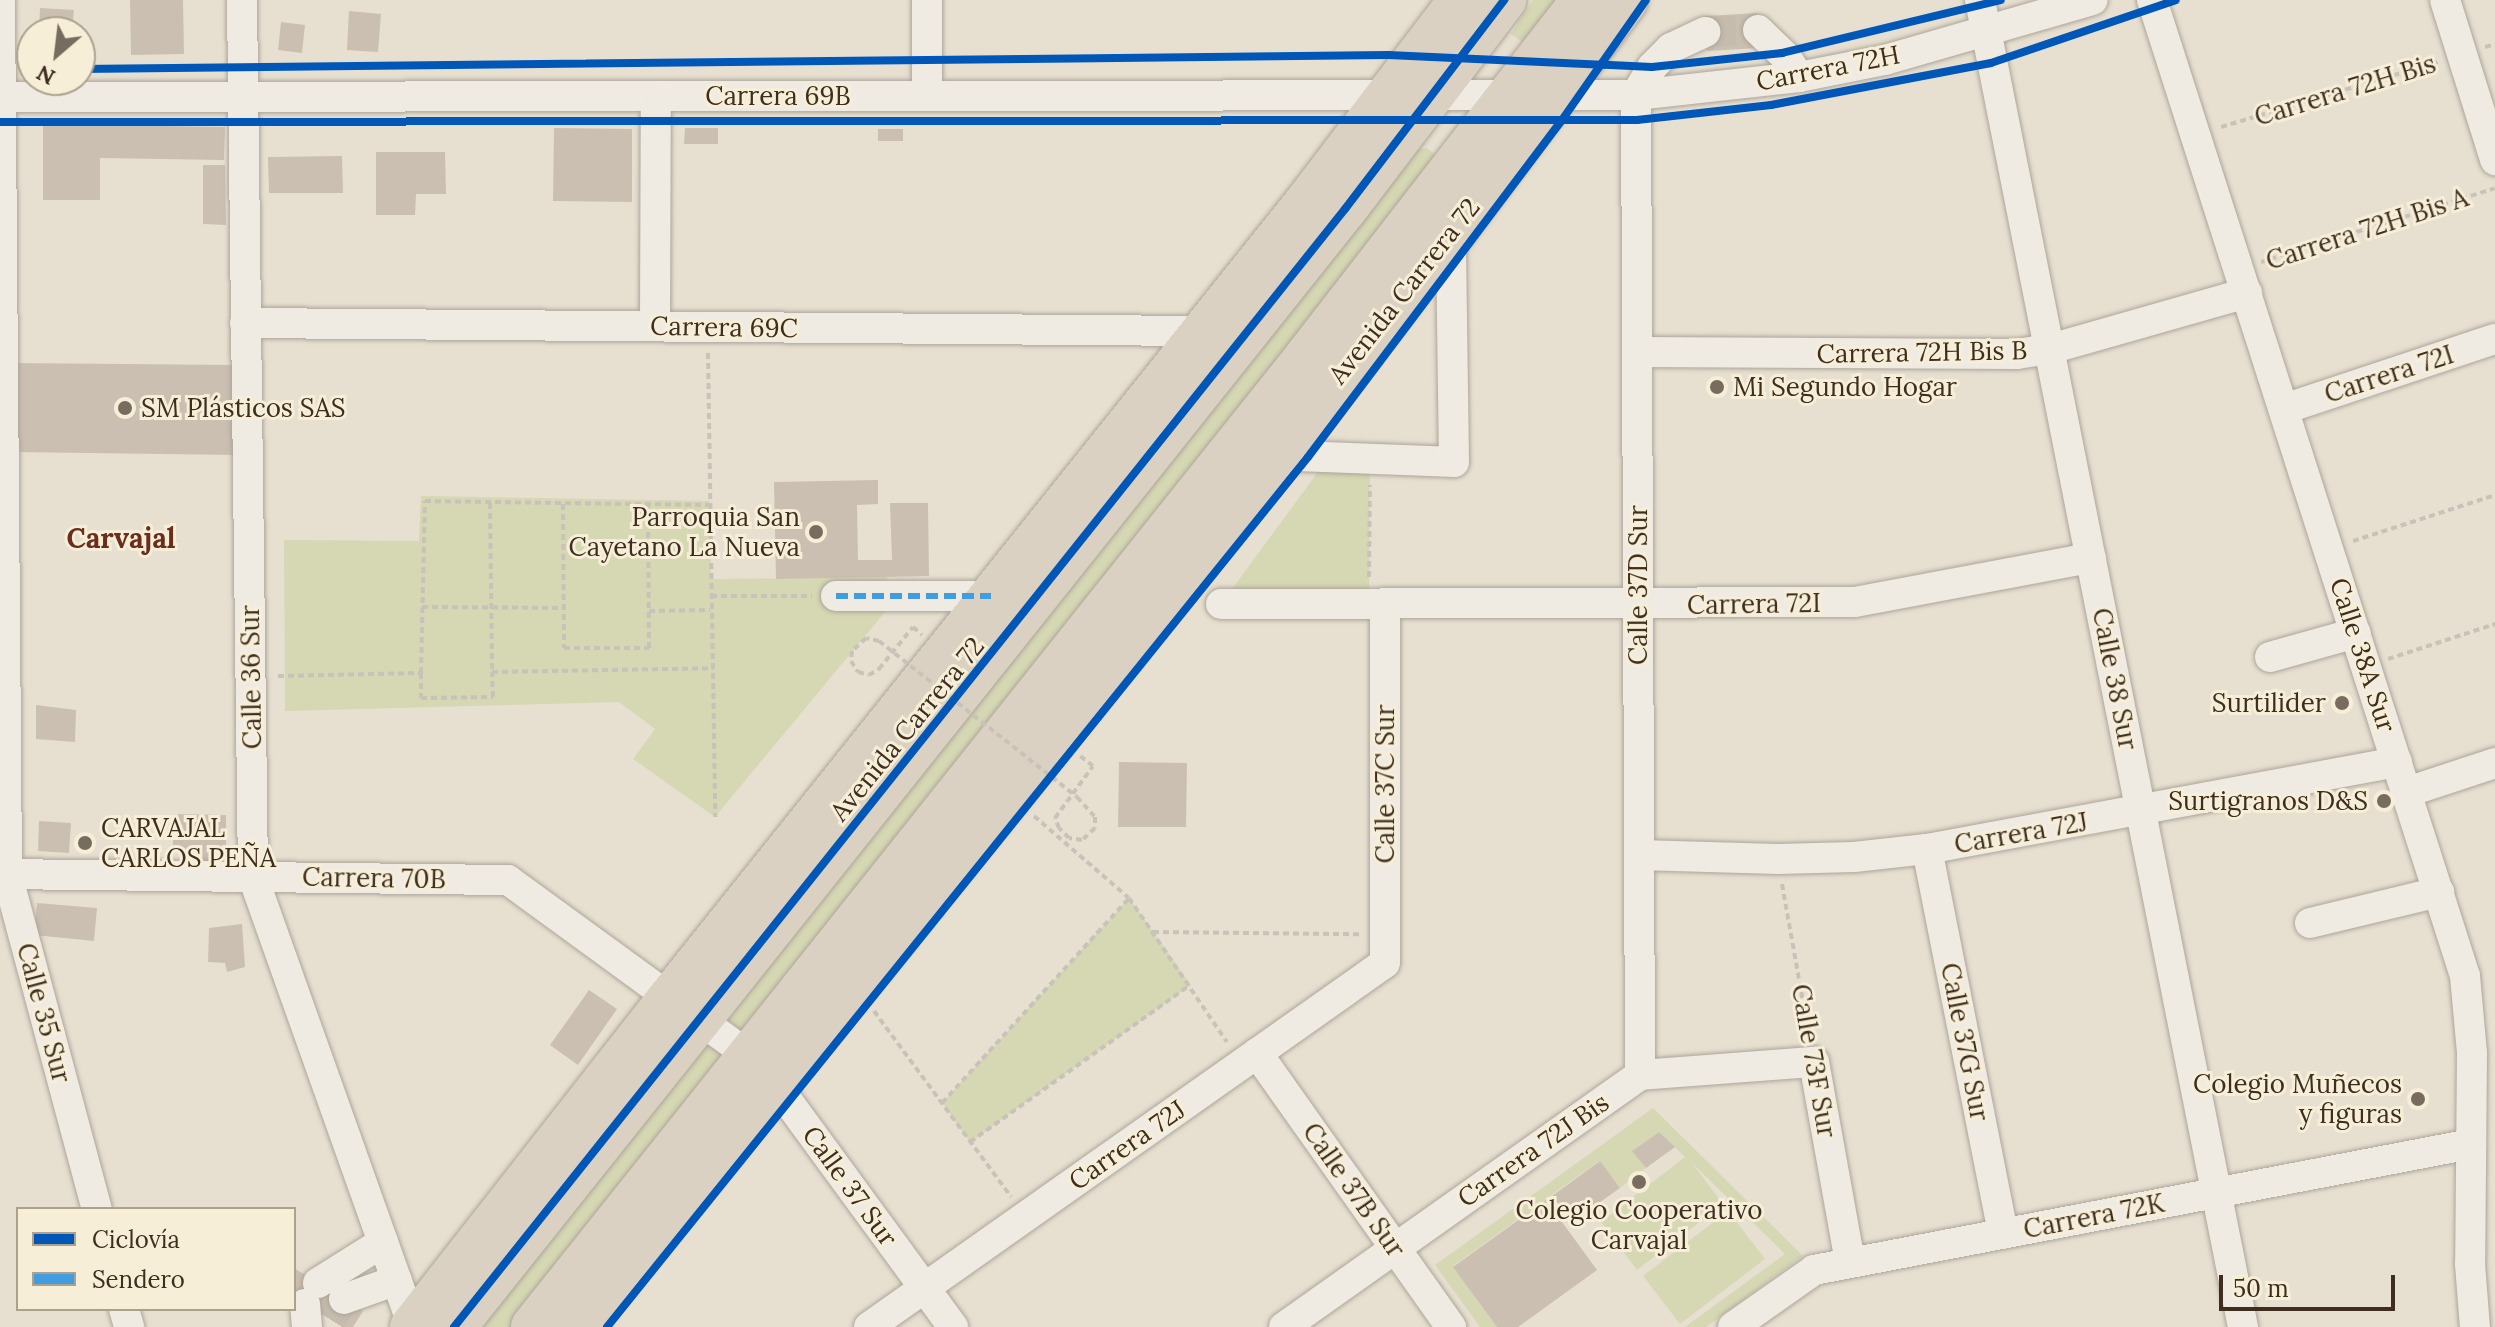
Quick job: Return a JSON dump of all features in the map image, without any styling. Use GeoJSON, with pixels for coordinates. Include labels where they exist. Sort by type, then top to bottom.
{"type":"FeatureCollection","features":[{"type":"Feature","properties":{"kind":"highway","name":"Avenida Carrera 72"},"geometry":{"type":"LineString","coordinates":[[426,1327],[685,1008],[882,794],[1433,95],[1504,0]]}},
{"type":"Feature","properties":{"kind":"highway","name":"Avenida Carrera 72"},"geometry":{"type":"LineString","coordinates":[[533,1327],[1006,787],[1509,96],[1583,0]]}},
{"type":"Feature","properties":{"kind":"highway","name":"Avenida Carrera 72"},"geometry":{"type":"LineString","coordinates":[[1054,751],[1273,455],[1451,234],[1626,0]]}},
{"type":"Feature","properties":{"kind":"highway","name":"Avenida Carrera 72"},"geometry":{"type":"LineString","coordinates":[[685,1008],[802,833],[1390,96],[1448,5]]}},
{"type":"Feature","properties":{"kind":"highway"},"geometry":{"type":"LineString","coordinates":[[1006,787],[1054,751]]}},
{"type":"Feature","properties":{"kind":"highway"},"geometry":{"type":"LineString","coordinates":[[802,833],[882,794]]}},
{"type":"Feature","properties":{"kind":"highway","name":"Avenida Carrera 72"},"geometry":{"type":"LineString","coordinates":[[576,1327],[760,1068]]}},
{"type":"Feature","properties":{"kind":"street","name":"Calle 35 Sur"},"geometry":{"type":"LineString","coordinates":[[0,0],[3,874],[96,1207]]}},
{"type":"Feature","properties":{"kind":"street","name":"Calle 36 Sur"},"geometry":{"type":"LineString","coordinates":[[242,0],[253,877],[397,1280],[426,1327]]}},
{"type":"Feature","properties":{"kind":"street"},"geometry":{"type":"LineString","coordinates":[[927,0],[927,96]]}},
{"type":"Feature","properties":{"kind":"street","name":"Calle 38 Sur"},"geometry":{"type":"LineString","coordinates":[[1980,0],[2243,1327]]}},
{"type":"Feature","properties":{"kind":"street","name":"Carrera 72H"},"geometry":{"type":"LineString","coordinates":[[1555,96],[1636,95],[1799,77],[1885,60],[2093,0]]}},
{"type":"Feature","properties":{"kind":"street","name":"Calle 38A Sur"},"geometry":{"type":"LineString","coordinates":[[2152,0],[2439,892],[2484,1050],[2471,1144],[2470,1264],[2475,1327]]}},
{"type":"Feature","properties":{"kind":"street"},"geometry":{"type":"LineString","coordinates":[[2445,0],[2495,160]]}},
{"type":"Feature","properties":{"kind":"street"},"geometry":{"type":"LineString","coordinates":[[1758,30],[1786,57],[1799,77]]}},
{"type":"Feature","properties":{"kind":"street"},"geometry":{"type":"LineString","coordinates":[[1636,95],[1652,67],[1671,48],[1706,32]]}},
{"type":"Feature","properties":{"kind":"street","name":"Calle 37D Sur"},"geometry":{"type":"LineString","coordinates":[[1636,95],[1640,1075]]}},
{"type":"Feature","properties":{"kind":"street"},"geometry":{"type":"LineString","coordinates":[[655,326],[656,96]]}},
{"type":"Feature","properties":{"kind":"street","name":"Carrera 69B"},"geometry":{"type":"LineString","coordinates":[[0,97],[1555,96]]}},
{"type":"Feature","properties":{"kind":"street"},"geometry":{"type":"LineString","coordinates":[[1273,455],[1454,462],[1451,234]]}},
{"type":"Feature","properties":{"kind":"street","name":"Carrera 72H Bis B"},"geometry":{"type":"LineString","coordinates":[[1637,352],[2017,354],[2050,349],[2243,281]]}},
{"type":"Feature","properties":{"kind":"street","name":"Carrera 69C"},"geometry":{"type":"LineString","coordinates":[[245,323],[1202,331]]}},
{"type":"Feature","properties":{"kind":"street","name":"Carrera 72I"},"geometry":{"type":"LineString","coordinates":[[2284,409],[2495,339]]}},
{"type":"Feature","properties":{"kind":"street","name":"Carrera 72I"},"geometry":{"type":"LineString","coordinates":[[1221,604],[1377,606],[1855,602],[2091,558]]}},
{"type":"Feature","properties":{"kind":"street"},"geometry":{"type":"LineString","coordinates":[[836,596],[991,596]]}},
{"type":"Feature","properties":{"kind":"street","name":"Calle 37C Sur"},"geometry":{"type":"LineString","coordinates":[[1377,606],[1385,948]]}},
{"type":"Feature","properties":{"kind":"street"},"geometry":{"type":"LineString","coordinates":[[2270,657],[2356,633]]}},
{"type":"Feature","properties":{"kind":"street","name":"Carrera 72J"},"geometry":{"type":"LineString","coordinates":[[1639,855],[1778,859],[1854,857],[1927,849],[2397,762]]}},
{"type":"Feature","properties":{"kind":"street"},"geometry":{"type":"LineString","coordinates":[[2407,792],[2495,763]]}},
{"type":"Feature","properties":{"kind":"street","name":"Calle 37G Sur"},"geometry":{"type":"LineString","coordinates":[[1927,849],[2003,1234]]}},
{"type":"Feature","properties":{"kind":"street","name":"Carrera 70B"},"geometry":{"type":"LineString","coordinates":[[3,874],[508,880]]}},
{"type":"Feature","properties":{"kind":"street","name":"Calle 37 Sur"},"geometry":{"type":"LineString","coordinates":[[508,880],[685,1008],[760,1068],[953,1327]]}},
{"type":"Feature","properties":{"kind":"street"},"geometry":{"type":"LineString","coordinates":[[2310,923],[2439,892]]}},
{"type":"Feature","properties":{"kind":"street","name":"Carrera 72J"},"geometry":{"type":"LineString","coordinates":[[869,1327],[1249,1059],[1385,948]]}},
{"type":"Feature","properties":{"kind":"street","name":"Calle 37B Sur"},"geometry":{"type":"LineString","coordinates":[[1249,1059],[1451,1327]]}},
{"type":"Feature","properties":{"kind":"street"},"geometry":{"type":"LineString","coordinates":[[1640,1075],[1814,1062]]}},
{"type":"Feature","properties":{"kind":"street","name":"Calle 73F Sur"},"geometry":{"type":"LineString","coordinates":[[1814,1062],[1850,1263]]}},
{"type":"Feature","properties":{"kind":"street","name":"Carrera 72J Bis"},"geometry":{"type":"LineString","coordinates":[[1284,1327],[1640,1075]]}},
{"type":"Feature","properties":{"kind":"street","name":"Carrera 72K"},"geometry":{"type":"LineString","coordinates":[[1733,1327],[1814,1270],[2471,1144]]}},
{"type":"Feature","properties":{"kind":"street"},"geometry":{"type":"LineString","coordinates":[[322,1310],[383,1242]]}},
{"type":"Feature","properties":{"kind":"street"},"geometry":{"type":"LineString","coordinates":[[322,1310],[397,1280]]}},
{"type":"Feature","properties":{"kind":"path"},"geometry":{"type":"LineString","coordinates":[[707,327],[715,817]]}},
{"type":"Feature","properties":{"kind":"path"},"geometry":{"type":"LineString","coordinates":[[1370,459],[1377,606]]}},
{"type":"Feature","properties":{"kind":"path"},"geometry":{"type":"LineString","coordinates":[[2329,549],[2495,495]]}},
{"type":"Feature","properties":{"kind":"path"},"geometry":{"type":"LineString","coordinates":[[490,502],[493,697],[421,698],[425,501],[710,505]]}},
{"type":"Feature","properties":{"kind":"path"},"geometry":{"type":"LineString","coordinates":[[563,503],[564,648],[649,648],[648,504]]}},
{"type":"Feature","properties":{"kind":"path"},"geometry":{"type":"LineString","coordinates":[[711,596],[836,596]]}},
{"type":"Feature","properties":{"kind":"path"},"geometry":{"type":"LineString","coordinates":[[422,607],[563,608]]}},
{"type":"Feature","properties":{"kind":"path"},"geometry":{"type":"LineString","coordinates":[[649,611],[710,610]]}},
{"type":"Feature","properties":{"kind":"path"},"geometry":{"type":"LineString","coordinates":[[2367,666],[2495,624]]}},
{"type":"Feature","properties":{"kind":"path"},"geometry":{"type":"LineString","coordinates":[[913,627],[894,650],[888,659],[879,669],[869,675],[858,672],[851,661],[852,651],[859,641],[866,638],[879,641],[890,649],[900,657],[924,675],[1054,778],[1065,787],[1077,797],[1088,806],[1095,817],[1095,828],[1082,840],[1069,838],[1059,828],[1055,818],[1068,797],[1078,785],[1093,766]]}},
{"type":"Feature","properties":{"kind":"path"},"geometry":{"type":"LineString","coordinates":[[492,672],[713,668]]}},
{"type":"Feature","properties":{"kind":"path"},"geometry":{"type":"LineString","coordinates":[[251,676],[421,673]]}},
{"type":"Feature","properties":{"kind":"path"},"geometry":{"type":"LineString","coordinates":[[1054,751],[1006,787],[1129,898],[1249,1059]]}},
{"type":"Feature","properties":{"kind":"path"},"geometry":{"type":"LineString","coordinates":[[942,1103],[1129,898]]}},
{"type":"Feature","properties":{"kind":"path"},"geometry":{"type":"LineString","coordinates":[[1153,932],[1385,948]]}},
{"type":"Feature","properties":{"kind":"path"},"geometry":{"type":"LineString","coordinates":[[970,1142],[1191,985]]}},
{"type":"Feature","properties":{"kind":"path"},"geometry":{"type":"LineString","coordinates":[[859,1017],[869,1005],[1026,1217]]}},
{"type":"Feature","properties":{"kind":"green space"},"geometry":{"type":"Polygon","coordinates":[[[1533,0],[1559,0],[1528,46],[1511,34],[1533,0]]]}},
{"type":"Feature","properties":{"kind":"green space"},"geometry":{"type":"Polygon","coordinates":[[[1427,148],[1438,157],[750,1039],[723,1015],[1418,149],[1427,148]]]}},
{"type":"Feature","properties":{"kind":"green space"},"geometry":{"type":"Polygon","coordinates":[[[1329,457],[1370,459],[1369,605],[1221,604],[1329,457]]]}},
{"type":"Feature","properties":{"kind":"green space"},"geometry":{"type":"Polygon","coordinates":[[[421,496],[710,501],[711,579],[887,577],[885,612],[715,817],[633,759],[655,729],[619,702],[285,711],[284,540],[419,541],[421,496]]]}},
{"type":"Feature","properties":{"kind":"green space"},"geometry":{"type":"Polygon","coordinates":[[[1129,898],[1191,985],[970,1142],[942,1103],[1129,898]]]}},
{"type":"Feature","properties":{"kind":"green space"},"geometry":{"type":"Polygon","coordinates":[[[705,1037],[734,1061],[523,1327],[475,1327],[705,1037]]]}},
{"type":"Feature","properties":{"kind":"green space"},"geometry":{"type":"Polygon","coordinates":[[[1653,1108],[1803,1256],[1706,1327],[1685,1327],[1785,1254],[1692,1163],[1723,1204],[1637,1270],[1601,1222],[1685,1157],[1659,1132],[1633,1150],[1646,1168],[1620,1188],[1599,1161],[1453,1266],[1497,1327],[1480,1327],[1435,1265],[1653,1108]]]}},
{"type":"Feature","properties":{"kind":"green space"},"geometry":{"type":"Polygon","coordinates":[[[1728,1211],[1765,1259],[1680,1324],[1643,1276],[1728,1211]]]}},
{"type":"Feature","properties":{"kind":"building"},"geometry":{"type":"Polygon","coordinates":[[[130,0],[183,0],[184,54],[131,55],[130,0]]]}},
{"type":"Feature","properties":{"kind":"building"},"geometry":{"type":"Polygon","coordinates":[[[40,8],[74,10],[73,16],[40,16],[40,8]]]}},
{"type":"Feature","properties":{"kind":"building"},"geometry":{"type":"Polygon","coordinates":[[[349,11],[381,14],[378,52],[347,50],[349,11]]]}},
{"type":"Feature","properties":{"kind":"building"},"geometry":{"type":"Polygon","coordinates":[[[1757,13],[1759,48],[1707,51],[1705,16],[1757,13]]]}},
{"type":"Feature","properties":{"kind":"building"},"geometry":{"type":"Polygon","coordinates":[[[281,22],[305,25],[302,53],[278,50],[281,22]]]}},
{"type":"Feature","properties":{"kind":"building"},"geometry":{"type":"Polygon","coordinates":[[[43,124],[225,127],[224,160],[100,158],[100,200],[43,200],[43,124]]]}},
{"type":"Feature","properties":{"kind":"building"},"geometry":{"type":"Polygon","coordinates":[[[554,128],[632,129],[632,202],[553,201],[554,128]]]}},
{"type":"Feature","properties":{"kind":"building"},"geometry":{"type":"Polygon","coordinates":[[[685,128],[718,128],[718,144],[684,144],[685,128]]]}},
{"type":"Feature","properties":{"kind":"building"},"geometry":{"type":"Polygon","coordinates":[[[878,129],[903,129],[903,141],[878,141],[878,129]]]}},
{"type":"Feature","properties":{"kind":"building"},"geometry":{"type":"Polygon","coordinates":[[[376,152],[445,152],[446,194],[416,194],[415,215],[376,215],[376,152]]]}},
{"type":"Feature","properties":{"kind":"building"},"geometry":{"type":"Polygon","coordinates":[[[342,156],[343,193],[269,193],[268,157],[342,156]]]}},
{"type":"Feature","properties":{"kind":"building"},"geometry":{"type":"Polygon","coordinates":[[[203,165],[225,165],[226,225],[203,224],[203,165]]]}},
{"type":"Feature","properties":{"kind":"building","name":"SM Plásticos SAS"},"geometry":{"type":"Polygon","coordinates":[[[13,363],[237,365],[237,455],[12,452],[13,363]]]}},
{"type":"Feature","properties":{"kind":"building","name":"Parroquia San Cayetano La Nueva"},"geometry":{"type":"Polygon","coordinates":[[[878,480],[878,504],[857,505],[858,560],[892,560],[890,503],[928,503],[929,576],[776,579],[774,482],[878,480]]]}},
{"type":"Feature","properties":{"kind":"building"},"geometry":{"type":"Polygon","coordinates":[[[36,705],[76,710],[75,742],[36,739],[36,705]]]}},
{"type":"Feature","properties":{"kind":"building"},"geometry":{"type":"Polygon","coordinates":[[[1119,762],[1187,763],[1186,827],[1118,827],[1119,762]]]}},
{"type":"Feature","properties":{"kind":"building"},"geometry":{"type":"Polygon","coordinates":[[[173,814],[226,815],[226,848],[215,848],[215,863],[185,863],[185,849],[173,849],[173,814]]]}},
{"type":"Feature","properties":{"kind":"building"},"geometry":{"type":"Polygon","coordinates":[[[39,821],[71,823],[69,853],[38,851],[39,821]]]}},
{"type":"Feature","properties":{"kind":"building"},"geometry":{"type":"Polygon","coordinates":[[[37,903],[97,908],[94,941],[34,935],[37,903]]]}},
{"type":"Feature","properties":{"kind":"building"},"geometry":{"type":"Polygon","coordinates":[[[242,924],[245,967],[227,972],[225,963],[208,962],[209,928],[242,924]]]}},
{"type":"Feature","properties":{"kind":"building"},"geometry":{"type":"Polygon","coordinates":[[[589,990],[617,1009],[578,1065],[550,1045],[589,990]]]}},
{"type":"Feature","properties":{"kind":"building"},"geometry":{"type":"Polygon","coordinates":[[[1659,1132],[1675,1147],[1646,1168],[1632,1151],[1659,1132]]]}},
{"type":"Feature","properties":{"kind":"building"},"geometry":{"type":"Polygon","coordinates":[[[1600,1161],[1620,1188],[1572,1222],[1552,1196],[1600,1161]]]}},
{"type":"Feature","properties":{"kind":"building"},"geometry":{"type":"Polygon","coordinates":[[[1546,1200],[1597,1270],[1518,1327],[1497,1327],[1453,1267],[1546,1200]]]}},
{"type":"Feature","properties":{"kind":"building"},"geometry":{"type":"Polygon","coordinates":[[[296,1269],[363,1311],[353,1327],[343,1327],[296,1298],[296,1269]]]}},
{"type":"Feature","properties":{"kind":"tunnel"},"geometry":{"type":"LineString","coordinates":[[1706,32],[1758,30]]}},
{"type":"Feature","properties":{"kind":"tunnel"},"geometry":{"type":"LineString","coordinates":[[331,1320],[344,1299]]}},
{"type":"Feature","properties":{"kind":"marked path"},"geometry":{"type":"LineString","coordinates":[[836,596],[991,596]]}},
{"type":"Feature","properties":{"kind":"cycle path"},"geometry":{"type":"LineString","coordinates":[[454,1327],[1345,209],[1504,0]]}},
{"type":"Feature","properties":{"kind":"cycle path"},"geometry":{"type":"LineString","coordinates":[[607,1327],[1308,457],[1562,120],[1646,0]]}},
{"type":"Feature","properties":{"kind":"cycle path"},"geometry":{"type":"LineString","coordinates":[[96,69],[1388,55],[1652,67],[1782,53],[2001,0]]}},
{"type":"Feature","properties":{"kind":"cycle path"},"geometry":{"type":"LineString","coordinates":[[0,122],[1637,120],[1771,105],[1991,63],[2176,0]]}},
{"type":"Feature","properties":{"kind":"place","name":"Mi Segundo Hogar"},"geometry":{"type":"Point","coordinates":[1717,387]}},
{"type":"Feature","properties":{"kind":"place","name":"SM Plásticos SAS"},"geometry":{"type":"Point","coordinates":[125,408]}},
{"type":"Feature","properties":{"kind":"place","name":"Parroquia San Cayetano La Nueva"},"geometry":{"type":"Point","coordinates":[816,532]}},
{"type":"Feature","properties":{"kind":"place","name":"Surtilider"},"geometry":{"type":"Point","coordinates":[2342,703]}},
{"type":"Feature","properties":{"kind":"place","name":"Surtigranos D&S"},"geometry":{"type":"Point","coordinates":[2384,801]}},
{"type":"Feature","properties":{"kind":"place","name":"CARVAJAL CARLOS PEÑA"},"geometry":{"type":"Point","coordinates":[85,843]}},
{"type":"Feature","properties":{"kind":"place","name":"Colegio Muñecos y figuras"},"geometry":{"type":"Point","coordinates":[2418,1099]}},
{"type":"Feature","properties":{"kind":"place","name":"Colegio Cooperativo Carvajal"},"geometry":{"type":"Point","coordinates":[1639,1182]}},
{"type":"Feature","properties":{"kind":"district","name":"Carvajal"},"geometry":{"type":"Point","coordinates":[121,538]}}]}
